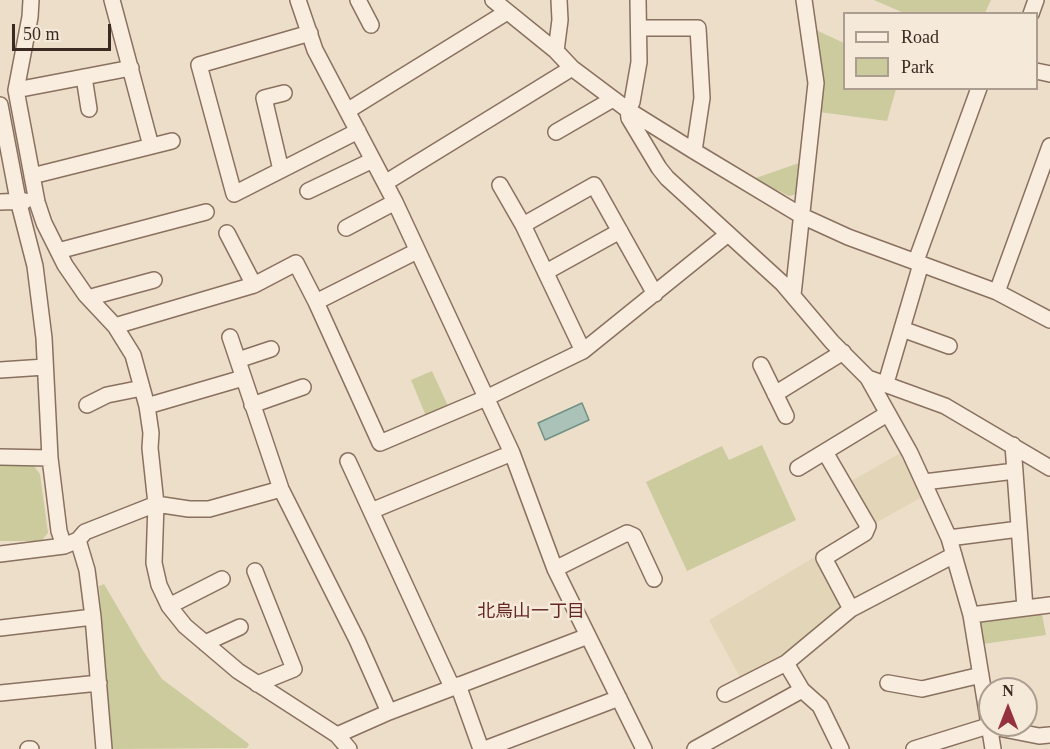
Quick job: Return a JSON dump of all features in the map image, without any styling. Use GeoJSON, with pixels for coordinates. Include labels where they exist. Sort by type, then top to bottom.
{"type":"FeatureCollection","features":[{"type":"Feature","properties":{"kind":"street"},"geometry":{"type":"LineString","coordinates":[[31,0],[30,17],[16,90],[37,202],[44,223],[65,265],[91,300],[115,326],[133,355],[147,406],[156,504],[154,563],[159,585],[169,606],[185,626],[238,671],[343,744],[389,712],[588,636]]}},
{"type":"Feature","properties":{"kind":"street"},"geometry":{"type":"LineString","coordinates":[[112,0],[151,146]]}},
{"type":"Feature","properties":{"kind":"street"},"geometry":{"type":"LineString","coordinates":[[298,0],[315,50],[395,202],[512,453],[555,568],[644,749]]}},
{"type":"Feature","properties":{"kind":"street"},"geometry":{"type":"LineString","coordinates":[[358,0],[371,25]]}},
{"type":"Feature","properties":{"kind":"street"},"geometry":{"type":"LineString","coordinates":[[493,0],[556,51],[572,68],[628,110],[802,216],[848,237],[997,292],[1050,320]]}},
{"type":"Feature","properties":{"kind":"street"},"geometry":{"type":"LineString","coordinates":[[556,51],[560,20],[559,0]]}},
{"type":"Feature","properties":{"kind":"street"},"geometry":{"type":"LineString","coordinates":[[638,0],[639,62],[632,102],[628,110],[629,118],[659,168],[794,295],[868,378],[910,453],[949,538],[971,615],[981,675],[922,689],[888,683]]}},
{"type":"Feature","properties":{"kind":"street"},"geometry":{"type":"LineString","coordinates":[[794,295],[816,83],[804,0]]}},
{"type":"Feature","properties":{"kind":"street"},"geometry":{"type":"LineString","coordinates":[[347,111],[507,12]]}},
{"type":"Feature","properties":{"kind":"street"},"geometry":{"type":"LineString","coordinates":[[639,28],[698,28],[702,98],[694,152]]}},
{"type":"Feature","properties":{"kind":"street"},"geometry":{"type":"LineString","coordinates":[[310,33],[199,65],[234,194],[358,131]]}},
{"type":"Feature","properties":{"kind":"street"},"geometry":{"type":"LineString","coordinates":[[16,90],[131,68]]}},
{"type":"Feature","properties":{"kind":"street"},"geometry":{"type":"LineString","coordinates":[[385,183],[572,68]]}},
{"type":"Feature","properties":{"kind":"street"},"geometry":{"type":"LineString","coordinates":[[84,77],[89,109]]}},
{"type":"Feature","properties":{"kind":"street"},"geometry":{"type":"LineString","coordinates":[[886,383],[918,262],[977,90]]}},
{"type":"Feature","properties":{"kind":"street"},"geometry":{"type":"LineString","coordinates":[[281,170],[264,98],[284,93]]}},
{"type":"Feature","properties":{"kind":"street"},"geometry":{"type":"LineString","coordinates":[[556,132],[613,99]]}},
{"type":"Feature","properties":{"kind":"street"},"geometry":{"type":"LineString","coordinates":[[0,105],[18,200],[35,266],[45,367],[50,458],[59,531],[71,543],[87,570],[104,749]]}},
{"type":"Feature","properties":{"kind":"street"},"geometry":{"type":"LineString","coordinates":[[32,176],[172,141]]}},
{"type":"Feature","properties":{"kind":"street"},"geometry":{"type":"LineString","coordinates":[[997,292],[1050,146]]}},
{"type":"Feature","properties":{"kind":"street"},"geometry":{"type":"LineString","coordinates":[[308,191],[373,160]]}},
{"type":"Feature","properties":{"kind":"street"},"geometry":{"type":"LineString","coordinates":[[500,185],[523,225],[583,351]]}},
{"type":"Feature","properties":{"kind":"street"},"geometry":{"type":"LineString","coordinates":[[523,225],[594,185],[655,294]]}},
{"type":"Feature","properties":{"kind":"street"},"geometry":{"type":"LineString","coordinates":[[0,202],[18,200],[37,202]]}},
{"type":"Feature","properties":{"kind":"street"},"geometry":{"type":"LineString","coordinates":[[346,228],[395,202]]}},
{"type":"Feature","properties":{"kind":"street"},"geometry":{"type":"LineString","coordinates":[[57,251],[130,227],[206,212]]}},
{"type":"Feature","properties":{"kind":"street"},"geometry":{"type":"LineString","coordinates":[[546,272],[620,231]]}},
{"type":"Feature","properties":{"kind":"street"},"geometry":{"type":"LineString","coordinates":[[227,233],[254,285]]}},
{"type":"Feature","properties":{"kind":"street"},"geometry":{"type":"LineString","coordinates":[[115,326],[254,285],[296,263],[380,443],[486,398],[583,351],[728,234]]}},
{"type":"Feature","properties":{"kind":"street"},"geometry":{"type":"LineString","coordinates":[[316,302],[417,251]]}},
{"type":"Feature","properties":{"kind":"street"},"geometry":{"type":"LineString","coordinates":[[91,300],[95,296],[154,280]]}},
{"type":"Feature","properties":{"kind":"street"},"geometry":{"type":"LineString","coordinates":[[902,329],[949,346]]}},
{"type":"Feature","properties":{"kind":"street"},"geometry":{"type":"LineString","coordinates":[[230,337],[281,489],[357,640],[389,712]]}},
{"type":"Feature","properties":{"kind":"street"},"geometry":{"type":"LineString","coordinates":[[238,360],[271,349]]}},
{"type":"Feature","properties":{"kind":"street"},"geometry":{"type":"LineString","coordinates":[[775,394],[843,352]]}},
{"type":"Feature","properties":{"kind":"street"},"geometry":{"type":"LineString","coordinates":[[761,365],[786,416]]}},
{"type":"Feature","properties":{"kind":"street"},"geometry":{"type":"LineString","coordinates":[[0,370],[45,367]]}},
{"type":"Feature","properties":{"kind":"street"},"geometry":{"type":"LineString","coordinates":[[147,406],[243,378]]}},
{"type":"Feature","properties":{"kind":"street"},"geometry":{"type":"LineString","coordinates":[[868,378],[945,406],[1050,468]]}},
{"type":"Feature","properties":{"kind":"street"},"geometry":{"type":"LineString","coordinates":[[252,405],[303,387]]}},
{"type":"Feature","properties":{"kind":"street"},"geometry":{"type":"LineString","coordinates":[[87,405],[107,395],[142,388]]}},
{"type":"Feature","properties":{"kind":"street"},"geometry":{"type":"LineString","coordinates":[[798,468],[887,414]]}},
{"type":"Feature","properties":{"kind":"street"},"geometry":{"type":"LineString","coordinates":[[1013,445],[1025,608]]}},
{"type":"Feature","properties":{"kind":"street"},"geometry":{"type":"LineString","coordinates":[[825,452],[868,526],[865,533],[824,558],[851,609]]}},
{"type":"Feature","properties":{"kind":"street"},"geometry":{"type":"LineString","coordinates":[[371,511],[512,453]]}},
{"type":"Feature","properties":{"kind":"street"},"geometry":{"type":"LineString","coordinates":[[0,457],[50,458]]}},
{"type":"Feature","properties":{"kind":"street"},"geometry":{"type":"LineString","coordinates":[[348,461],[483,749],[619,699]]}},
{"type":"Feature","properties":{"kind":"street"},"geometry":{"type":"LineString","coordinates":[[924,482],[1015,471]]}},
{"type":"Feature","properties":{"kind":"street"},"geometry":{"type":"LineString","coordinates":[[0,554],[71,543],[85,532],[156,504],[189,509],[209,509],[281,489]]}},
{"type":"Feature","properties":{"kind":"street"},"geometry":{"type":"LineString","coordinates":[[949,538],[1019,529]]}},
{"type":"Feature","properties":{"kind":"street"},"geometry":{"type":"LineString","coordinates":[[555,568],[627,533],[634,537],[654,579]]}},
{"type":"Feature","properties":{"kind":"street"},"geometry":{"type":"LineString","coordinates":[[725,694],[786,663],[851,609],[954,555]]}},
{"type":"Feature","properties":{"kind":"street"},"geometry":{"type":"LineString","coordinates":[[255,571],[294,669],[257,684]]}},
{"type":"Feature","properties":{"kind":"street"},"geometry":{"type":"LineString","coordinates":[[169,606],[222,579]]}},
{"type":"Feature","properties":{"kind":"street"},"geometry":{"type":"LineString","coordinates":[[971,615],[1050,605]]}},
{"type":"Feature","properties":{"kind":"street"},"geometry":{"type":"LineString","coordinates":[[0,628],[93,617]]}},
{"type":"Feature","properties":{"kind":"street"},"geometry":{"type":"LineString","coordinates":[[205,643],[240,627]]}},
{"type":"Feature","properties":{"kind":"street"},"geometry":{"type":"LineString","coordinates":[[786,663],[802,690],[820,706],[836,747]]}},
{"type":"Feature","properties":{"kind":"street"},"geometry":{"type":"LineString","coordinates":[[0,693],[99,683]]}},
{"type":"Feature","properties":{"kind":"street"},"geometry":{"type":"LineString","coordinates":[[695,749],[802,690]]}},
{"type":"Feature","properties":{"kind":"street"},"geometry":{"type":"LineString","coordinates":[[914,749],[978,729]]}},
{"type":"Feature","properties":{"kind":"shaded area"},"geometry":{"type":"Polygon","coordinates":[[[582,403],[589,420],[545,440],[538,423],[582,403]]]}},
{"type":"Feature","properties":{"kind":"shaded area"},"geometry":{"type":"Polygon","coordinates":[[[904,451],[924,496],[872,525],[848,483],[904,451]]]}},
{"type":"Feature","properties":{"kind":"shaded area"},"geometry":{"type":"Polygon","coordinates":[[[818,555],[844,611],[785,658],[742,681],[709,620],[818,555]]]}},
{"type":"Feature","properties":{"kind":"green space"},"geometry":{"type":"Polygon","coordinates":[[[874,0],[991,0],[985,12],[901,12],[874,0]]]}},
{"type":"Feature","properties":{"kind":"green space"},"geometry":{"type":"Polygon","coordinates":[[[816,30],[843,43],[843,90],[896,90],[887,121],[819,112],[823,81],[816,30]]]}},
{"type":"Feature","properties":{"kind":"green space"},"geometry":{"type":"Polygon","coordinates":[[[799,163],[797,194],[789,196],[753,179],[799,163]]]}},
{"type":"Feature","properties":{"kind":"green space"},"geometry":{"type":"Polygon","coordinates":[[[432,371],[448,406],[426,416],[411,380],[432,371]]]}},
{"type":"Feature","properties":{"kind":"green space"},"geometry":{"type":"Polygon","coordinates":[[[762,445],[796,520],[687,571],[646,482],[722,446],[729,460],[762,445]]]}},
{"type":"Feature","properties":{"kind":"green space"},"geometry":{"type":"Polygon","coordinates":[[[0,465],[33,465],[40,474],[48,533],[41,541],[0,541],[0,465]]]}},
{"type":"Feature","properties":{"kind":"green space"},"geometry":{"type":"Polygon","coordinates":[[[104,584],[162,679],[249,744],[247,748],[112,749],[99,586],[104,584]]]}},
{"type":"Feature","properties":{"kind":"green space"},"geometry":{"type":"Polygon","coordinates":[[[1041,609],[1046,635],[983,644],[978,621],[1041,609]]]}},
{"type":"Feature","properties":{"kind":"district","name":"北烏山一丁目"},"geometry":{"type":"Point","coordinates":[531,610]}}]}
